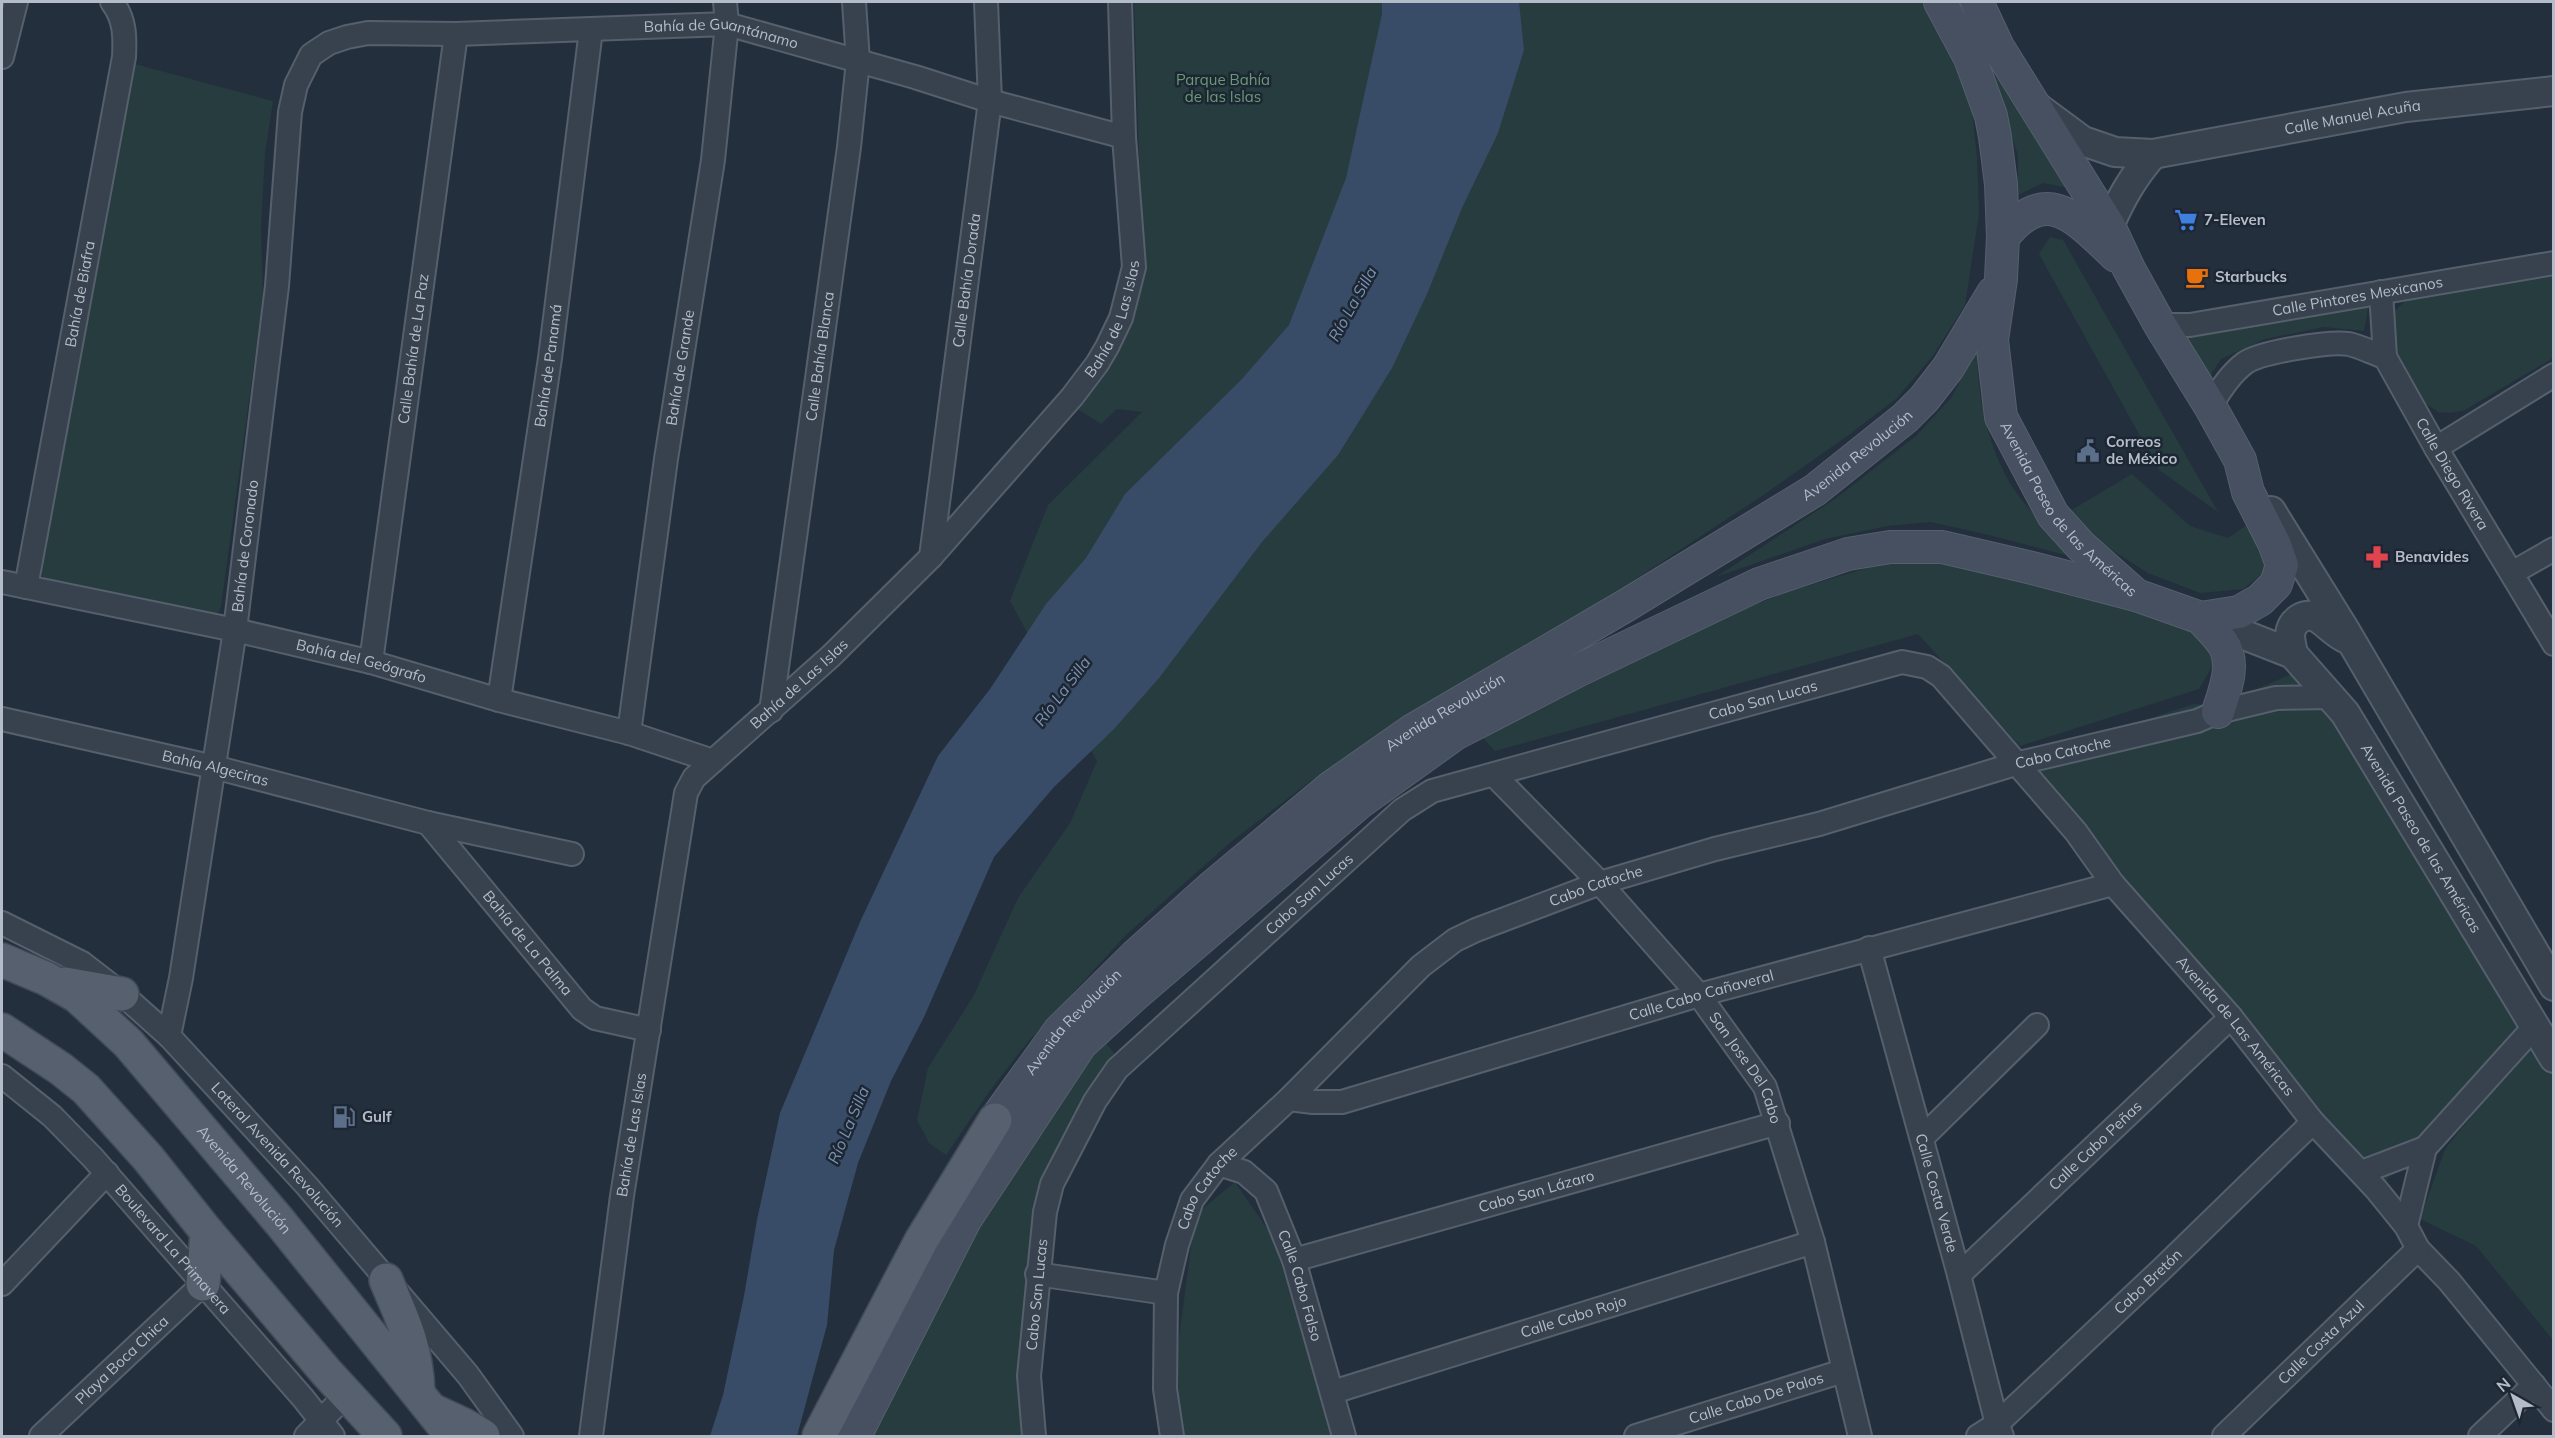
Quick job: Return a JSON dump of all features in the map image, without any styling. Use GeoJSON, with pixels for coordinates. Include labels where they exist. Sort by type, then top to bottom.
{"type":"FeatureCollection","features":[{"type":"Feature","properties":{"kind":"main road","name":"Avenida Paseo de las Américas"},"geometry":{"type":"LineString","coordinates":[[1940,2],[1970,58],[1991,116],[2001,184],[2003,237],[2001,279],[1992,340],[2001,417],[2053,515],[2081,546],[2136,595],[2201,618]]}},
{"type":"Feature","properties":{"kind":"main road"},"geometry":{"type":"LineString","coordinates":[[1977,2],[1998,47],[2109,226],[2129,269],[2160,325],[2240,460],[2248,492],[2274,543],[2282,565],[2276,584],[2260,600],[2239,612],[2201,618]]}},
{"type":"Feature","properties":{"kind":"main road"},"geometry":{"type":"LineString","coordinates":[[2003,237],[2019,218],[2038,209],[2054,208],[2068,213],[2129,269]]}},
{"type":"Feature","properties":{"kind":"main road","name":"Avenida Revolución"},"geometry":{"type":"LineString","coordinates":[[965,1220],[995,1120],[1060,1030],[1135,956],[1213,886],[1330,788],[1423,724],[1625,606],[1815,490],[1905,418],[1924,399],[1948,368],[2001,279]]}},
{"type":"Feature","properties":{"kind":"main road","name":"Avenida Revolución"},"geometry":{"type":"LineString","coordinates":[[855,1437],[965,1220],[1048,1090],[1081,1044],[1137,993],[1359,803],[1455,734],[1579,670],[1760,584],[1848,554],[1890,547],[1942,547],[2136,595]]}},
{"type":"Feature","properties":{"kind":"main road"},"geometry":{"type":"LineString","coordinates":[[2201,618],[2225,647],[2229,666],[2229,677],[2218,712]]}},
{"type":"Feature","properties":{"kind":"main road","name":"Avenida Revolución"},"geometry":{"type":"LineString","coordinates":[[2,960],[47,979],[77,996],[128,1043],[221,1151],[434,1413]]}},
{"type":"Feature","properties":{"kind":"main road"},"geometry":{"type":"LineString","coordinates":[[47,979],[82,988],[122,994]]}},
{"type":"Feature","properties":{"kind":"main road"},"geometry":{"type":"LineString","coordinates":[[2,1030],[61,1069],[86,1089],[148,1158],[207,1232],[385,1437]]}},
{"type":"Feature","properties":{"kind":"main road"},"geometry":{"type":"LineString","coordinates":[[819,1437],[921,1241],[995,1120]]}},
{"type":"Feature","properties":{"kind":"main road"},"geometry":{"type":"LineString","coordinates":[[203,1284],[207,1232]]}},
{"type":"Feature","properties":{"kind":"main road"},"geometry":{"type":"LineString","coordinates":[[386,1280],[412,1343],[417,1366],[434,1413],[464,1425],[483,1437]]}},
{"type":"Feature","properties":{"kind":"street"},"geometry":{"type":"LineString","coordinates":[[2,57],[16,2]]}},
{"type":"Feature","properties":{"kind":"street","name":"Bahía de Biafra"},"geometry":{"type":"LineString","coordinates":[[26,587],[124,57],[125,33],[120,13],[112,2]]}},
{"type":"Feature","properties":{"kind":"street","name":"Calle Bahía Blanca"},"geometry":{"type":"LineString","coordinates":[[771,711],[849,147],[858,61],[854,2]]}},
{"type":"Feature","properties":{"kind":"street","name":"Calle Bahía Dorada"},"geometry":{"type":"LineString","coordinates":[[931,557],[990,101],[986,2]]}},
{"type":"Feature","properties":{"kind":"street","name":"Bahía de Las Islas"},"geometry":{"type":"LineString","coordinates":[[591,1437],[622,1196],[686,793],[694,778],[771,711],[931,557],[1072,397],[1098,364],[1121,318],[1134,267],[1124,137],[1120,2]]}},
{"type":"Feature","properties":{"kind":"street","name":"Bahía de Guantánamo"},"geometry":{"type":"LineString","coordinates":[[311,55],[329,43],[347,36],[368,33],[456,34],[591,30],[726,13],[858,61],[990,101],[1124,137]]}},
{"type":"Feature","properties":{"kind":"street","name":"Bahía de Grande"},"geometry":{"type":"LineString","coordinates":[[629,734],[666,459],[713,160],[726,13]]}},
{"type":"Feature","properties":{"kind":"street","name":"Bahía de Panamá"},"geometry":{"type":"LineString","coordinates":[[500,700],[550,358],[591,30]]}},
{"type":"Feature","properties":{"kind":"street","name":"Calle Bahía de La Paz"},"geometry":{"type":"LineString","coordinates":[[371,662],[456,34]]}},
{"type":"Feature","properties":{"kind":"street","name":"Bahía de Coronado"},"geometry":{"type":"LineString","coordinates":[[169,1036],[178,994],[235,630],[277,286],[290,112],[296,85],[311,55]]}},
{"type":"Feature","properties":{"kind":"street","name":"Calle Manuel Acuña"},"geometry":{"type":"LineString","coordinates":[[2036,106],[2083,141],[2115,152],[2153,154],[2406,107],[2553,91]]}},
{"type":"Feature","properties":{"kind":"street"},"geometry":{"type":"LineString","coordinates":[[2109,226],[2122,195],[2153,154]]}},
{"type":"Feature","properties":{"kind":"street","name":"Calle Pintores Mexicanos"},"geometry":{"type":"LineString","coordinates":[[2160,325],[2190,325],[2553,263]]}},
{"type":"Feature","properties":{"kind":"street","name":"Calle Diego Rivera"},"geometry":{"type":"LineString","coordinates":[[2381,292],[2385,357],[2436,448],[2553,644]]}},
{"type":"Feature","properties":{"kind":"street"},"geometry":{"type":"LineString","coordinates":[[2210,406],[2222,387],[2244,363],[2256,357],[2321,344],[2349,344],[2385,357]]}},
{"type":"Feature","properties":{"kind":"street"},"geometry":{"type":"LineString","coordinates":[[2436,448],[2553,375]]}},
{"type":"Feature","properties":{"kind":"street"},"geometry":{"type":"LineString","coordinates":[[2240,460],[2352,642],[2553,986]]}},
{"type":"Feature","properties":{"kind":"street"},"geometry":{"type":"LineString","coordinates":[[2512,573],[2553,549]]}},
{"type":"Feature","properties":{"kind":"street","name":"Bahía del Geógrafo"},"geometry":{"type":"LineString","coordinates":[[2,582],[235,630],[371,662],[500,700],[629,734],[713,762]]}},
{"type":"Feature","properties":{"kind":"street"},"geometry":{"type":"LineString","coordinates":[[2293,654],[2290,635],[2292,628],[2295,622],[2309,615],[2316,617],[2335,633],[2352,642]]}},
{"type":"Feature","properties":{"kind":"street","name":"Avenida Paseo de las Américas"},"geometry":{"type":"LineString","coordinates":[[2201,618],[2293,654],[2345,713],[2553,1058]]}},
{"type":"Feature","properties":{"kind":"street","name":"Avenida de Las Américas"},"geometry":{"type":"LineString","coordinates":[[1902,662],[1927,667],[1941,676],[2076,832],[2113,884],[2231,1017],[2313,1122],[2362,1172],[2406,1226],[2418,1249],[2449,1281],[2553,1410]]}},
{"type":"Feature","properties":{"kind":"street","name":"Cabo San Lucas"},"geometry":{"type":"LineString","coordinates":[[1034,1437],[1029,1376],[1037,1274],[1045,1212],[1052,1184],[1095,1101],[1117,1069],[1402,810],[1432,791],[1902,662]]}},
{"type":"Feature","properties":{"kind":"street","name":"Cabo Catoche"},"geometry":{"type":"LineString","coordinates":[[1172,1437],[1165,1389],[1166,1293],[1177,1245],[1192,1200],[1219,1164],[1288,1099],[1421,966],[1455,940],[1600,883],[1715,849],[1819,824],[2015,764],[2197,721],[2218,712],[2276,698],[2331,697]]}},
{"type":"Feature","properties":{"kind":"street","name":"Bahía Algeciras"},"geometry":{"type":"LineString","coordinates":[[2,719],[214,767],[428,823],[572,855]]}},
{"type":"Feature","properties":{"kind":"street","name":"San Jose Del Cabo"},"geometry":{"type":"LineString","coordinates":[[1494,775],[1600,883],[1699,995],[1765,1087],[1813,1242],[1860,1437]]}},
{"type":"Feature","properties":{"kind":"street","name":"Bahía de La Palma"},"geometry":{"type":"LineString","coordinates":[[428,823],[582,1009],[596,1018],[649,1030]]}},
{"type":"Feature","properties":{"kind":"street","name":"Calle Cabo Cañaveral"},"geometry":{"type":"LineString","coordinates":[[1288,1099],[1342,1102],[1699,995],[2113,884]]}},
{"type":"Feature","properties":{"kind":"street","name":"Lateral Avenida Revolución"},"geometry":{"type":"LineString","coordinates":[[2,923],[82,963],[122,994],[169,1036],[307,1186],[468,1376],[512,1437]]}},
{"type":"Feature","properties":{"kind":"street","name":"Calle Costa Verde"},"geometry":{"type":"LineString","coordinates":[[1869,948],[1959,1275],[1992,1432]]}},
{"type":"Feature","properties":{"kind":"street","name":"Calle Cabo Peñas"},"geometry":{"type":"LineString","coordinates":[[1959,1275],[2231,1017]]}},
{"type":"Feature","properties":{"kind":"street"},"geometry":{"type":"LineString","coordinates":[[1922,1138],[2037,1025]]}},
{"type":"Feature","properties":{"kind":"street"},"geometry":{"type":"LineString","coordinates":[[2362,1172],[2425,1148],[2535,1026]]}},
{"type":"Feature","properties":{"kind":"street","name":"Boulevard La Primavera"},"geometry":{"type":"LineString","coordinates":[[2,1076],[52,1116],[107,1173],[303,1398],[320,1432]]}},
{"type":"Feature","properties":{"kind":"street","name":"Cabo Bretón"},"geometry":{"type":"LineString","coordinates":[[1992,1432],[2313,1122]]}},
{"type":"Feature","properties":{"kind":"street","name":"Cabo San Lázaro"},"geometry":{"type":"LineString","coordinates":[[1294,1260],[1778,1123]]}},
{"type":"Feature","properties":{"kind":"street"},"geometry":{"type":"LineString","coordinates":[[2406,1226],[2425,1148]]}},
{"type":"Feature","properties":{"kind":"street","name":"Calle Cabo Falso"},"geometry":{"type":"LineString","coordinates":[[1219,1164],[1244,1173],[1266,1191],[1294,1260],[1344,1437]]}},
{"type":"Feature","properties":{"kind":"street"},"geometry":{"type":"LineString","coordinates":[[6,1269],[107,1173]]}},
{"type":"Feature","properties":{"kind":"street","name":"Calle Cabo Rojo"},"geometry":{"type":"LineString","coordinates":[[1333,1392],[1813,1242]]}},
{"type":"Feature","properties":{"kind":"street","name":"Calle Costa Azul"},"geometry":{"type":"LineString","coordinates":[[2224,1437],[2418,1249]]}},
{"type":"Feature","properties":{"kind":"street"},"geometry":{"type":"LineString","coordinates":[[1037,1274],[1166,1293]]}},
{"type":"Feature","properties":{"kind":"street","name":"Playa Boca Chica"},"geometry":{"type":"LineString","coordinates":[[41,1437],[203,1284]]}},
{"type":"Feature","properties":{"kind":"street","name":"Calle Cabo De Palos"},"geometry":{"type":"LineString","coordinates":[[1636,1437],[1843,1371]]}},
{"type":"Feature","properties":{"kind":"street"},"geometry":{"type":"LineString","coordinates":[[303,1398],[337,1384]]}},
{"type":"Feature","properties":{"kind":"street"},"geometry":{"type":"LineString","coordinates":[[320,1432],[337,1384]]}},
{"type":"Feature","properties":{"kind":"street"},"geometry":{"type":"LineString","coordinates":[[2480,1437],[2534,1385]]}},
{"type":"Feature","properties":{"kind":"green space","name":"Parque Bahía de las Islas"},"geometry":{"type":"Polygon","coordinates":[[[1134,2],[1930,2],[1971,99],[1977,158],[1979,214],[1965,305],[1932,357],[1897,398],[1850,434],[1762,496],[1619,590],[1312,780],[1232,841],[1126,935],[1026,1044],[989,1092],[946,1155],[929,1143],[917,1120],[928,1068],[974,995],[1018,898],[1070,823],[1097,761],[1010,601],[1048,505],[1142,412],[1117,409],[1101,424],[1076,408],[1104,377],[1127,332],[1139,290],[1142,243],[1134,2]]]}},
{"type":"Feature","properties":{"kind":"green space"},"geometry":{"type":"Polygon","coordinates":[[[1958,2],[1966,2],[2079,190],[2043,183],[2018,195],[2018,155],[1994,82],[1958,2]]]}},
{"type":"Feature","properties":{"kind":"green space"},"geometry":{"type":"Polygon","coordinates":[[[135,64],[273,101],[265,154],[261,228],[263,297],[221,607],[218,613],[211,615],[51,583],[44,579],[40,570],[90,282],[135,64]]]}},
{"type":"Feature","properties":{"kind":"green space"},"geometry":{"type":"Polygon","coordinates":[[[2050,237],[2063,240],[2218,512],[2159,470],[2039,254],[2050,237]]]}},
{"type":"Feature","properties":{"kind":"green space"},"geometry":{"type":"Polygon","coordinates":[[[2553,275],[2553,358],[2465,410],[2450,413],[2438,412],[2425,403],[2389,344],[2391,314],[2408,299],[2553,275]]]}},
{"type":"Feature","properties":{"kind":"green space"},"geometry":{"type":"Polygon","coordinates":[[[2369,302],[2364,331],[2324,327],[2265,339],[2221,359],[2210,376],[2183,332],[2201,335],[2369,302]]]}},
{"type":"Feature","properties":{"kind":"green space"},"geometry":{"type":"Polygon","coordinates":[[[1977,347],[1977,365],[1985,420],[2004,472],[2029,508],[2084,560],[1930,522],[1888,526],[1825,539],[1716,577],[1835,499],[1916,436],[1952,397],[1977,347]]]}},
{"type":"Feature","properties":{"kind":"green space"},"geometry":{"type":"Polygon","coordinates":[[[2132,474],[2190,526],[2228,538],[2254,520],[2271,552],[2262,574],[2243,589],[2200,593],[2148,573],[2096,540],[2070,511],[2132,474]]]}},
{"type":"Feature","properties":{"kind":"green space"},"geometry":{"type":"Polygon","coordinates":[[[1933,558],[2100,598],[2202,632],[2214,663],[2199,689],[2020,746],[1918,634],[1495,751],[1475,729],[1619,659],[1784,593],[1880,564],[1933,558]]]}},
{"type":"Feature","properties":{"kind":"green space"},"geometry":{"type":"Polygon","coordinates":[[[2308,667],[2535,1022],[2379,1188],[2017,761],[2194,704],[2217,706],[2308,667]]]}},
{"type":"Feature","properties":{"kind":"green space"},"geometry":{"type":"Polygon","coordinates":[[[1092,1026],[1114,1053],[1044,1192],[1031,1436],[864,1436],[874,1401],[1092,1026]]]}},
{"type":"Feature","properties":{"kind":"green space"},"geometry":{"type":"Polygon","coordinates":[[[2536,1037],[2553,1065],[2553,1340],[2476,1246],[2420,1219],[2445,1149],[2536,1037]]]}},
{"type":"Feature","properties":{"kind":"green space"},"geometry":{"type":"Polygon","coordinates":[[[1235,1182],[1286,1256],[1335,1436],[1183,1436],[1173,1385],[1195,1215],[1235,1182]]]}},
{"type":"Feature","properties":{"kind":"water","name":"Río La Silla"},"geometry":{"type":"Polygon","coordinates":[[[1382,2],[1519,2],[1524,50],[1498,133],[1462,208],[1427,294],[1392,368],[1338,455],[1262,542],[1159,678],[1114,729],[1054,787],[994,857],[924,1017],[891,1081],[858,1163],[834,1250],[827,1325],[797,1436],[710,1436],[723,1395],[780,1113],[860,922],[938,756],[990,689],[1046,604],[1086,558],[1125,494],[1241,380],[1289,325],[1346,178],[1382,14],[1382,2]]]}},
{"type":"Feature","properties":{"kind":"place","name":"7-Eleven"},"geometry":{"type":"Point","coordinates":[2186,220]}},
{"type":"Feature","properties":{"kind":"place","name":"Starbucks"},"geometry":{"type":"Point","coordinates":[2197,277]}},
{"type":"Feature","properties":{"kind":"place","name":"Correos de México"},"geometry":{"type":"Point","coordinates":[2088,451]}},
{"type":"Feature","properties":{"kind":"place","name":"Benavides"},"geometry":{"type":"Point","coordinates":[2377,557]}},
{"type":"Feature","properties":{"kind":"place","name":"Gulf"},"geometry":{"type":"Point","coordinates":[344,1117]}}]}
